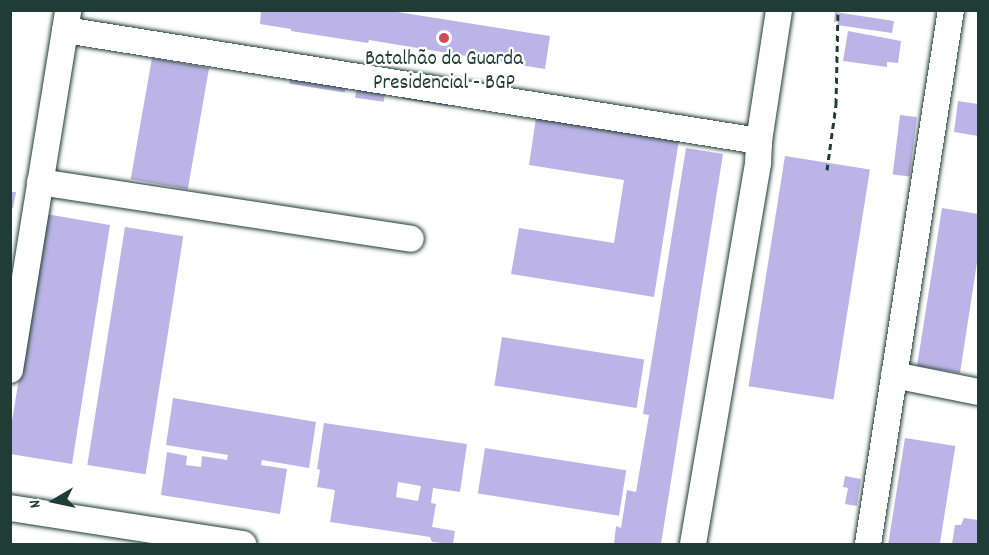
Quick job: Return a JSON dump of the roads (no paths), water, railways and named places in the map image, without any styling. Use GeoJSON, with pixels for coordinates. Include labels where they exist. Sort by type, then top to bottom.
{"type":"FeatureCollection","features":[{"type":"Feature","properties":{"kind":"street"},"geometry":{"type":"LineString","coordinates":[[693,544],[758,163],[759,141],[779,10]]}},
{"type":"Feature","properties":{"kind":"street"},"geometry":{"type":"LineString","coordinates":[[868,544],[951,10]]}},
{"type":"Feature","properties":{"kind":"street"},"geometry":{"type":"LineString","coordinates":[[10,370],[66,20],[759,141]]}},
{"type":"Feature","properties":{"kind":"street"},"geometry":{"type":"LineString","coordinates":[[40,182],[411,239]]}},
{"type":"Feature","properties":{"kind":"street"},"geometry":{"type":"LineString","coordinates":[[894,375],[978,392]]}},
{"type":"Feature","properties":{"kind":"street"},"geometry":{"type":"LineString","coordinates":[[10,508],[243,544]]}},
{"type":"Feature","properties":{"kind":"place","name":"Batalhão da Guarda Presidencial - BGP"},"geometry":{"type":"Point","coordinates":[444,38]}}]}
